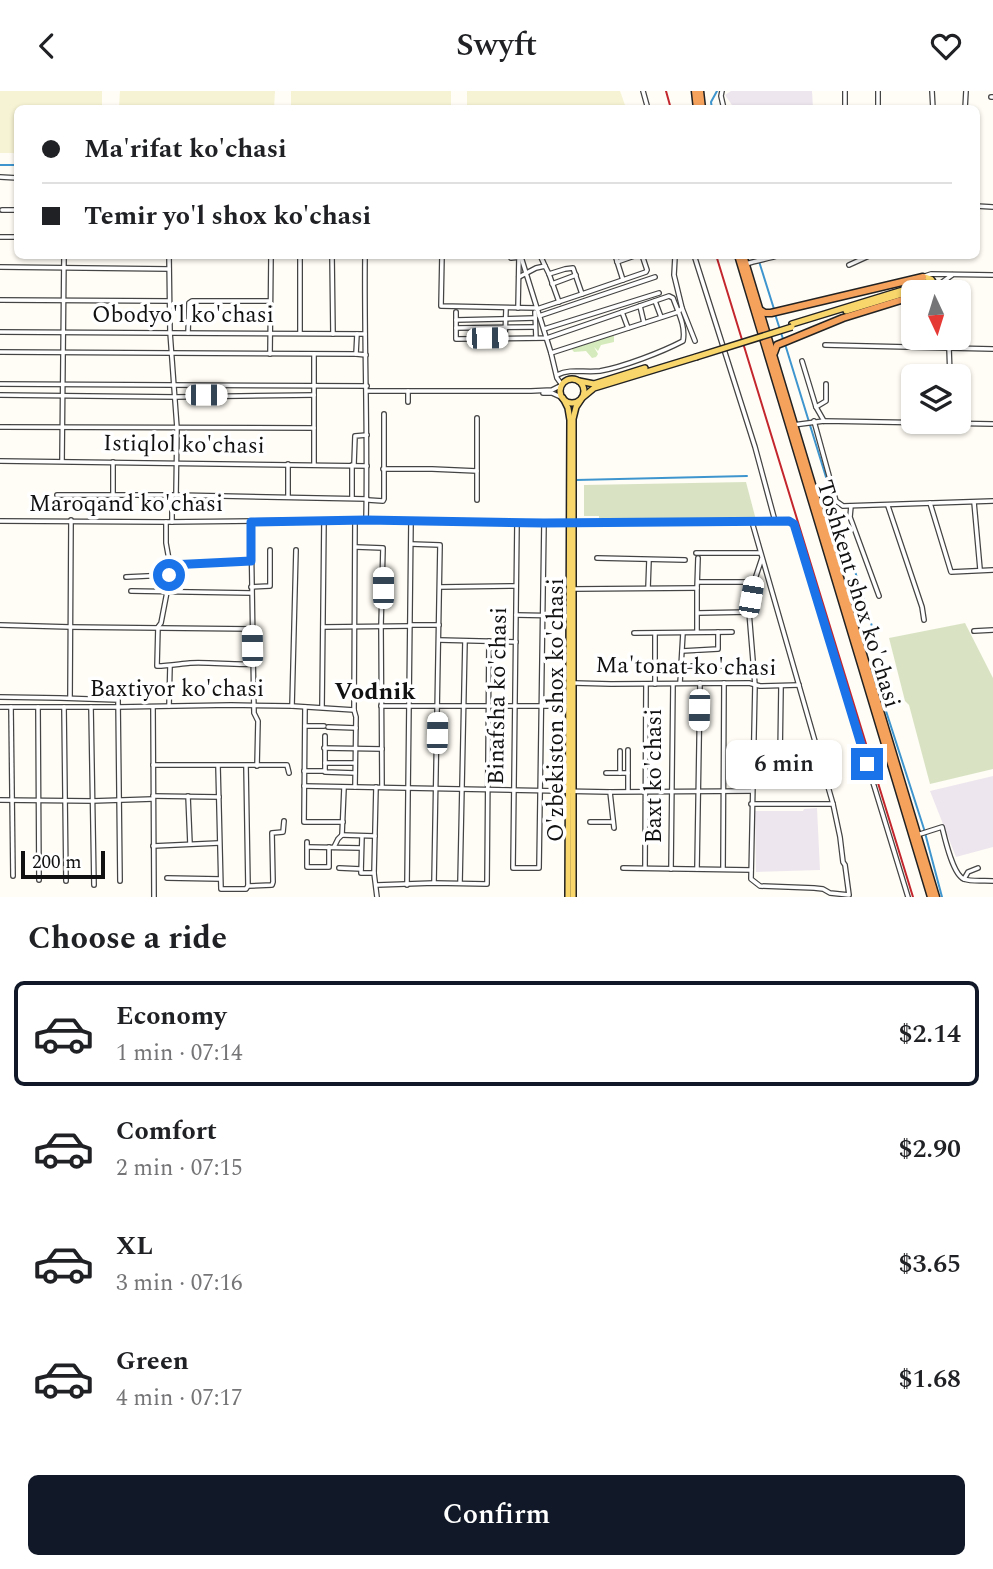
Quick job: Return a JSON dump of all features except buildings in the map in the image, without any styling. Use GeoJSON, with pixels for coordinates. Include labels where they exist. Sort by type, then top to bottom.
{"type":"FeatureCollection","features":[{"type":"Feature","properties":{"kind":"highway"},"geometry":{"type":"LineString","coordinates":[[739,259],[753,297]]}},
{"type":"Feature","properties":{"kind":"highway"},"geometry":{"type":"LineString","coordinates":[[744,259],[753,297]]}},
{"type":"Feature","properties":{"kind":"highway"},"geometry":{"type":"LineString","coordinates":[[760,310],[765,313],[774,312],[920,279]]}},
{"type":"Feature","properties":{"kind":"highway","name":"Toshkent shox ko'chasi"},"geometry":{"type":"LineString","coordinates":[[753,297],[760,310],[774,355],[792,426]]}},
{"type":"Feature","properties":{"kind":"highway","name":"Toshkent shox ko'chasi"},"geometry":{"type":"LineString","coordinates":[[753,297],[931,897]]}},
{"type":"Feature","properties":{"kind":"highway"},"geometry":{"type":"LineString","coordinates":[[774,355],[775,348],[783,342],[843,318],[901,300]]}},
{"type":"Feature","properties":{"kind":"highway"},"geometry":{"type":"LineString","coordinates":[[792,426],[923,833],[936,897]]}},
{"type":"Feature","properties":{"kind":"main road"},"geometry":{"type":"LineString","coordinates":[[572,523],[569,416],[560,390],[569,380],[594,384],[903,290],[920,279],[928,277],[932,280]]}},
{"type":"Feature","properties":{"kind":"main road"},"geometry":{"type":"LineString","coordinates":[[792,325],[901,294]]}},
{"type":"Feature","properties":{"kind":"main road"},"geometry":{"type":"LineString","coordinates":[[563,398],[576,402],[599,387],[695,355]]}},
{"type":"Feature","properties":{"kind":"main road"},"geometry":{"type":"LineString","coordinates":[[571,474],[574,415],[584,389],[579,381]]}},
{"type":"Feature","properties":{"kind":"main road","name":"O'zbekiston shox ko'chasi"},"geometry":{"type":"LineString","coordinates":[[570,790],[574,589],[572,523]]}},
{"type":"Feature","properties":{"kind":"main road","name":"O'zbekiston shox ko'chasi"},"geometry":{"type":"LineString","coordinates":[[570,897],[568,706],[572,523]]}},
{"type":"Feature","properties":{"kind":"street"},"geometry":{"type":"LineString","coordinates":[[2,210],[14,210]]}},
{"type":"Feature","properties":{"kind":"street"},"geometry":{"type":"LineString","coordinates":[[62,461],[64,259]]}},
{"type":"Feature","properties":{"kind":"street"},"geometry":{"type":"LineString","coordinates":[[169,259],[170,332],[177,428],[173,522]]}},
{"type":"Feature","properties":{"kind":"street"},"geometry":{"type":"LineString","coordinates":[[270,353],[271,259]]}},
{"type":"Feature","properties":{"kind":"street"},"geometry":{"type":"LineString","coordinates":[[300,259],[300,333]]}},
{"type":"Feature","properties":{"kind":"street"},"geometry":{"type":"LineString","coordinates":[[331,259],[333,334]]}},
{"type":"Feature","properties":{"kind":"street"},"geometry":{"type":"LineString","coordinates":[[365,259],[366,520]]}},
{"type":"Feature","properties":{"kind":"street"},"geometry":{"type":"LineString","coordinates":[[442,259],[441,306],[536,310],[646,272],[642,259]]}},
{"type":"Feature","properties":{"kind":"street"},"geometry":{"type":"LineString","coordinates":[[518,308],[519,259]]}},
{"type":"Feature","properties":{"kind":"street"},"geometry":{"type":"LineString","coordinates":[[522,259],[536,310],[536,338]]}},
{"type":"Feature","properties":{"kind":"street"},"geometry":{"type":"LineString","coordinates":[[542,259],[559,302]]}},
{"type":"Feature","properties":{"kind":"street"},"geometry":{"type":"LineString","coordinates":[[616,259],[623,280]]}},
{"type":"Feature","properties":{"kind":"street"},"geometry":{"type":"LineString","coordinates":[[617,262],[627,259]]}},
{"type":"Feature","properties":{"kind":"street"},"geometry":{"type":"LineString","coordinates":[[675,259],[674,275],[682,308],[695,341]]}},
{"type":"Feature","properties":{"kind":"street"},"geometry":{"type":"LineString","coordinates":[[695,259],[755,447],[775,521],[789,521],[794,524],[908,897]]}},
{"type":"Feature","properties":{"kind":"street"},"geometry":{"type":"LineString","coordinates":[[746,264],[759,259]]}},
{"type":"Feature","properties":{"kind":"street"},"geometry":{"type":"LineString","coordinates":[[849,265],[862,259]]}},
{"type":"Feature","properties":{"kind":"street"},"geometry":{"type":"LineString","coordinates":[[0,267],[169,269]]}},
{"type":"Feature","properties":{"kind":"street"},"geometry":{"type":"LineString","coordinates":[[519,277],[545,267]]}},
{"type":"Feature","properties":{"kind":"street"},"geometry":{"type":"LineString","coordinates":[[549,274],[572,267],[582,294]]}},
{"type":"Feature","properties":{"kind":"street"},"geometry":{"type":"LineString","coordinates":[[920,279],[931,274],[993,275]]}},
{"type":"Feature","properties":{"kind":"street"},"geometry":{"type":"LineString","coordinates":[[946,280],[954,274]]}},
{"type":"Feature","properties":{"kind":"street"},"geometry":{"type":"LineString","coordinates":[[552,283],[576,275]]}},
{"type":"Feature","properties":{"kind":"street"},"geometry":{"type":"LineString","coordinates":[[456,320],[537,317],[655,278]]}},
{"type":"Feature","properties":{"kind":"street"},"geometry":{"type":"LineString","coordinates":[[544,329],[659,293]]}},
{"type":"Feature","properties":{"kind":"street"},"geometry":{"type":"LineString","coordinates":[[456,312],[456,339],[547,338],[672,296],[682,321],[683,341],[611,368],[565,371],[556,375]]}},
{"type":"Feature","properties":{"kind":"street"},"geometry":{"type":"LineString","coordinates":[[0,300],[170,301]]}},
{"type":"Feature","properties":{"kind":"street"},"geometry":{"type":"LineString","coordinates":[[188,333],[189,303],[192,301],[270,301]]}},
{"type":"Feature","properties":{"kind":"street"},"geometry":{"type":"LineString","coordinates":[[655,301],[661,317]]}},
{"type":"Feature","properties":{"kind":"street"},"geometry":{"type":"LineString","coordinates":[[640,306],[644,323]]}},
{"type":"Feature","properties":{"kind":"street"},"geometry":{"type":"LineString","coordinates":[[505,338],[506,308]]}},
{"type":"Feature","properties":{"kind":"street"},"geometry":{"type":"LineString","coordinates":[[551,353],[678,312],[682,308]]}},
{"type":"Feature","properties":{"kind":"street"},"geometry":{"type":"LineString","coordinates":[[622,312],[628,328]]}},
{"type":"Feature","properties":{"kind":"street"},"geometry":{"type":"LineString","coordinates":[[0,384],[314,386],[408,391],[552,390],[562,385],[556,375],[544,329],[537,317]]}},
{"type":"Feature","properties":{"kind":"street"},"geometry":{"type":"LineString","coordinates":[[572,320],[574,329]]}},
{"type":"Feature","properties":{"kind":"street"},"geometry":{"type":"LineString","coordinates":[[456,328],[536,327]]}},
{"type":"Feature","properties":{"kind":"street","name":"Obodyo'l ko'chasi"},"geometry":{"type":"LineString","coordinates":[[0,332],[365,334]]}},
{"type":"Feature","properties":{"kind":"street"},"geometry":{"type":"LineString","coordinates":[[356,334],[356,354]]}},
{"type":"Feature","properties":{"kind":"street"},"geometry":{"type":"LineString","coordinates":[[825,345],[901,347]]}},
{"type":"Feature","properties":{"kind":"street"},"geometry":{"type":"LineString","coordinates":[[971,348],[993,349]]}},
{"type":"Feature","properties":{"kind":"street"},"geometry":{"type":"LineString","coordinates":[[0,352],[366,355]]}},
{"type":"Feature","properties":{"kind":"street"},"geometry":{"type":"LineString","coordinates":[[314,354],[314,464]]}},
{"type":"Feature","properties":{"kind":"street"},"geometry":{"type":"LineString","coordinates":[[802,361],[816,407],[824,421]]}},
{"type":"Feature","properties":{"kind":"street"},"geometry":{"type":"LineString","coordinates":[[816,407],[827,399],[826,384]]}},
{"type":"Feature","properties":{"kind":"street"},"geometry":{"type":"LineString","coordinates":[[408,391],[408,402]]}},
{"type":"Feature","properties":{"kind":"street"},"geometry":{"type":"LineString","coordinates":[[531,391],[552,393],[563,398]]}},
{"type":"Feature","properties":{"kind":"street"},"geometry":{"type":"LineString","coordinates":[[0,395],[314,395]]}},
{"type":"Feature","properties":{"kind":"street"},"geometry":{"type":"LineString","coordinates":[[57,495],[352,498],[383,501],[384,414]]}},
{"type":"Feature","properties":{"kind":"street"},"geometry":{"type":"LineString","coordinates":[[477,418],[477,500]]}},
{"type":"Feature","properties":{"kind":"street"},"geometry":{"type":"LineString","coordinates":[[792,426],[824,421],[901,422]]}},
{"type":"Feature","properties":{"kind":"street"},"geometry":{"type":"LineString","coordinates":[[813,422],[836,501],[843,506],[993,501]]}},
{"type":"Feature","properties":{"kind":"street"},"geometry":{"type":"LineString","coordinates":[[971,423],[993,424]]}},
{"type":"Feature","properties":{"kind":"street"},"geometry":{"type":"LineString","coordinates":[[0,427],[314,428]]}},
{"type":"Feature","properties":{"kind":"street"},"geometry":{"type":"LineString","coordinates":[[352,498],[355,436],[367,435]]}},
{"type":"Feature","properties":{"kind":"street","name":"Istiqlol ko'chasi"},"geometry":{"type":"LineString","coordinates":[[0,461],[367,466]]}},
{"type":"Feature","properties":{"kind":"street"},"geometry":{"type":"LineString","coordinates":[[113,462],[113,495]]}},
{"type":"Feature","properties":{"kind":"street"},"geometry":{"type":"LineString","coordinates":[[288,464],[288,497]]}},
{"type":"Feature","properties":{"kind":"street"},"geometry":{"type":"LineString","coordinates":[[383,469],[477,471]]}},
{"type":"Feature","properties":{"kind":"street"},"geometry":{"type":"LineString","coordinates":[[974,502],[980,570]]}},
{"type":"Feature","properties":{"kind":"street"},"geometry":{"type":"LineString","coordinates":[[930,503],[951,572],[993,570]]}},
{"type":"Feature","properties":{"kind":"street"},"geometry":{"type":"LineString","coordinates":[[852,506],[850,517],[879,596]]}},
{"type":"Feature","properties":{"kind":"street"},"geometry":{"type":"LineString","coordinates":[[888,506],[924,620]]}},
{"type":"Feature","properties":{"kind":"street"},"geometry":{"type":"LineString","coordinates":[[70,698],[71,520]]}},
{"type":"Feature","properties":{"kind":"street"},"geometry":{"type":"LineString","coordinates":[[322,708],[324,520]]}},
{"type":"Feature","properties":{"kind":"street"},"geometry":{"type":"LineString","coordinates":[[355,520],[355,787]]}},
{"type":"Feature","properties":{"kind":"street","name":"Maroqand ko'chasi"},"geometry":{"type":"LineString","coordinates":[[0,521],[775,521]]}},
{"type":"Feature","properties":{"kind":"street"},"geometry":{"type":"LineString","coordinates":[[407,885],[411,521]]}},
{"type":"Feature","properties":{"kind":"street"},"geometry":{"type":"LineString","coordinates":[[166,522],[170,565],[158,628],[157,666],[189,663],[253,664]]}},
{"type":"Feature","properties":{"kind":"street"},"geometry":{"type":"LineString","coordinates":[[251,522],[254,713],[258,721],[257,766]]}},
{"type":"Feature","properties":{"kind":"street"},"geometry":{"type":"LineString","coordinates":[[752,522],[833,804],[849,895],[814,888],[760,886],[751,879],[755,685],[749,612],[761,556]]}},
{"type":"Feature","properties":{"kind":"street","name":"Binafsha ko'chasi"},"geometry":{"type":"LineString","coordinates":[[517,523],[513,868],[539,868],[540,790]]}},
{"type":"Feature","properties":{"kind":"street"},"geometry":{"type":"LineString","coordinates":[[540,790],[544,523]]}},
{"type":"Feature","properties":{"kind":"street"},"geometry":{"type":"LineString","coordinates":[[411,544],[439,545],[434,883]]}},
{"type":"Feature","properties":{"kind":"street"},"geometry":{"type":"LineString","coordinates":[[356,547],[383,548],[382,749],[374,873],[377,897]]}},
{"type":"Feature","properties":{"kind":"street"},"geometry":{"type":"LineString","coordinates":[[251,587],[270,586],[270,550]]}},
{"type":"Feature","properties":{"kind":"street"},"geometry":{"type":"LineString","coordinates":[[292,706],[296,550]]}},
{"type":"Feature","properties":{"kind":"street"},"geometry":{"type":"LineString","coordinates":[[698,632],[697,556],[761,556]]}},
{"type":"Feature","properties":{"kind":"street"},"geometry":{"type":"LineString","coordinates":[[597,558],[685,560]]}},
{"type":"Feature","properties":{"kind":"street"},"geometry":{"type":"LineString","coordinates":[[648,587],[649,560]]}},
{"type":"Feature","properties":{"kind":"street"},"geometry":{"type":"LineString","coordinates":[[170,565],[251,561]]}},
{"type":"Feature","properties":{"kind":"street"},"geometry":{"type":"LineString","coordinates":[[126,577],[169,575]]}},
{"type":"Feature","properties":{"kind":"street"},"geometry":{"type":"LineString","coordinates":[[698,582],[754,582]]}},
{"type":"Feature","properties":{"kind":"street"},"geometry":{"type":"LineString","coordinates":[[440,587],[516,586]]}},
{"type":"Feature","properties":{"kind":"street"},"geometry":{"type":"LineString","coordinates":[[574,589],[697,588]]}},
{"type":"Feature","properties":{"kind":"street"},"geometry":{"type":"LineString","coordinates":[[131,591],[251,593]]}},
{"type":"Feature","properties":{"kind":"street"},"geometry":{"type":"LineString","coordinates":[[697,613],[749,612]]}},
{"type":"Feature","properties":{"kind":"street"},"geometry":{"type":"LineString","coordinates":[[516,615],[569,616]]}},
{"type":"Feature","properties":{"kind":"street"},"geometry":{"type":"LineString","coordinates":[[0,625],[252,629]]}},
{"type":"Feature","properties":{"kind":"street"},"geometry":{"type":"LineString","coordinates":[[323,627],[439,625]]}},
{"type":"Feature","properties":{"kind":"street"},"geometry":{"type":"LineString","coordinates":[[974,631],[993,630]]}},
{"type":"Feature","properties":{"kind":"street"},"geometry":{"type":"LineString","coordinates":[[682,651],[718,649],[718,632]]}},
{"type":"Feature","properties":{"kind":"street"},"geometry":{"type":"LineString","coordinates":[[634,633],[732,632]]}},
{"type":"Feature","properties":{"kind":"street"},"geometry":{"type":"LineString","coordinates":[[654,684],[655,633]]}},
{"type":"Feature","properties":{"kind":"street"},"geometry":{"type":"LineString","coordinates":[[680,684],[683,633]]}},
{"type":"Feature","properties":{"kind":"street"},"geometry":{"type":"LineString","coordinates":[[439,640],[516,642]]}},
{"type":"Feature","properties":{"kind":"street"},"geometry":{"type":"LineString","coordinates":[[460,883],[465,641]]}},
{"type":"Feature","properties":{"kind":"street"},"geometry":{"type":"LineString","coordinates":[[377,885],[487,884],[489,642]]}},
{"type":"Feature","properties":{"kind":"street"},"geometry":{"type":"LineString","coordinates":[[169,706],[170,666]]}},
{"type":"Feature","properties":{"kind":"street"},"geometry":{"type":"LineString","coordinates":[[682,666],[754,666]]}},
{"type":"Feature","properties":{"kind":"street","name":"Ma'tonat ko'chasi"},"geometry":{"type":"LineString","coordinates":[[573,683],[799,685]]}},
{"type":"Feature","properties":{"kind":"street"},"geometry":{"type":"LineString","coordinates":[[697,869],[700,683]]}},
{"type":"Feature","properties":{"kind":"street"},"geometry":{"type":"LineString","coordinates":[[723,869],[724,683]]}},
{"type":"Feature","properties":{"kind":"street"},"geometry":{"type":"LineString","coordinates":[[645,868],[646,684]]}},
{"type":"Feature","properties":{"kind":"street","name":"Baxt ko'chasi"},"geometry":{"type":"LineString","coordinates":[[671,869],[673,684]]}},
{"type":"Feature","properties":{"kind":"street"},"geometry":{"type":"LineString","coordinates":[[780,758],[781,686]]}},
{"type":"Feature","properties":{"kind":"street"},"geometry":{"type":"LineString","coordinates":[[0,698],[118,700],[120,881]]}},
{"type":"Feature","properties":{"kind":"street"},"geometry":{"type":"LineString","coordinates":[[38,706],[38,880]]}},
{"type":"Feature","properties":{"kind":"street","name":"Baxtiyor ko'chasi"},"geometry":{"type":"LineString","coordinates":[[0,707],[292,706],[354,710]]}},
{"type":"Feature","properties":{"kind":"street"},"geometry":{"type":"LineString","coordinates":[[381,706],[568,706]]}},
{"type":"Feature","properties":{"kind":"street"},"geometry":{"type":"LineString","coordinates":[[11,707],[13,876]]}},
{"type":"Feature","properties":{"kind":"street"},"geometry":{"type":"LineString","coordinates":[[64,707],[66,881]]}},
{"type":"Feature","properties":{"kind":"street"},"geometry":{"type":"LineString","coordinates":[[91,707],[94,885]]}},
{"type":"Feature","properties":{"kind":"street"},"geometry":{"type":"LineString","coordinates":[[153,707],[154,896]]}},
{"type":"Feature","properties":{"kind":"street"},"geometry":{"type":"LineString","coordinates":[[305,707],[304,822],[343,822]]}},
{"type":"Feature","properties":{"kind":"street"},"geometry":{"type":"LineString","coordinates":[[304,726],[356,728]]}},
{"type":"Feature","properties":{"kind":"street"},"geometry":{"type":"LineString","coordinates":[[324,736],[325,772]]}},
{"type":"Feature","properties":{"kind":"street"},"geometry":{"type":"LineString","coordinates":[[324,748],[382,749]]}},
{"type":"Feature","properties":{"kind":"street"},"geometry":{"type":"LineString","coordinates":[[628,750],[628,791]]}},
{"type":"Feature","properties":{"kind":"street"},"geometry":{"type":"LineString","coordinates":[[620,751],[620,773]]}},
{"type":"Feature","properties":{"kind":"street"},"geometry":{"type":"LineString","coordinates":[[752,758],[820,758]]}},
{"type":"Feature","properties":{"kind":"street"},"geometry":{"type":"LineString","coordinates":[[325,763],[355,764]]}},
{"type":"Feature","properties":{"kind":"street"},"geometry":{"type":"LineString","coordinates":[[153,765],[287,765],[289,773]]}},
{"type":"Feature","properties":{"kind":"street"},"geometry":{"type":"LineString","coordinates":[[218,766],[220,889],[246,889],[248,885],[246,766]]}},
{"type":"Feature","properties":{"kind":"street"},"geometry":{"type":"LineString","coordinates":[[304,771],[355,773]]}},
{"type":"Feature","properties":{"kind":"street"},"geometry":{"type":"LineString","coordinates":[[606,773],[628,772]]}},
{"type":"Feature","properties":{"kind":"street"},"geometry":{"type":"LineString","coordinates":[[752,775],[825,774]]}},
{"type":"Feature","properties":{"kind":"street"},"geometry":{"type":"LineString","coordinates":[[304,786],[610,792],[751,791]]}},
{"type":"Feature","properties":{"kind":"street"},"geometry":{"type":"LineString","coordinates":[[344,787],[342,835],[332,847],[329,867],[307,867],[307,844],[332,847],[361,848]]}},
{"type":"Feature","properties":{"kind":"street"},"geometry":{"type":"LineString","coordinates":[[590,822],[613,825],[610,792]]}},
{"type":"Feature","properties":{"kind":"street"},"geometry":{"type":"LineString","coordinates":[[188,796],[190,844]]}},
{"type":"Feature","properties":{"kind":"street"},"geometry":{"type":"LineString","coordinates":[[0,800],[92,801],[219,797]]}},
{"type":"Feature","properties":{"kind":"street"},"geometry":{"type":"LineString","coordinates":[[751,804],[833,804]]}},
{"type":"Feature","properties":{"kind":"street"},"geometry":{"type":"LineString","coordinates":[[248,885],[272,885],[272,833],[283,832],[284,821]]}},
{"type":"Feature","properties":{"kind":"street"},"geometry":{"type":"LineString","coordinates":[[923,833],[942,827],[959,876],[964,879],[993,881]]}},
{"type":"Feature","properties":{"kind":"street"},"geometry":{"type":"LineString","coordinates":[[342,835],[375,836]]}},
{"type":"Feature","properties":{"kind":"street"},"geometry":{"type":"LineString","coordinates":[[361,871],[362,836]]}},
{"type":"Feature","properties":{"kind":"street"},"geometry":{"type":"LineString","coordinates":[[153,846],[219,843]]}},
{"type":"Feature","properties":{"kind":"street"},"geometry":{"type":"LineString","coordinates":[[339,868],[374,873]]}},
{"type":"Feature","properties":{"kind":"street"},"geometry":{"type":"LineString","coordinates":[[623,868],[751,870]]}},
{"type":"Feature","properties":{"kind":"street"},"geometry":{"type":"LineString","coordinates":[[964,879],[968,871],[978,868]]}},
{"type":"Feature","properties":{"kind":"street"},"geometry":{"type":"LineString","coordinates":[[167,878],[220,879]]}},
{"type":"Feature","properties":{"kind":"shaded area"},"geometry":{"type":"Polygon","coordinates":[[[0,91],[102,91],[102,105],[14,105],[14,153],[0,153],[0,91]]]}},
{"type":"Feature","properties":{"kind":"shaded area"},"geometry":{"type":"Polygon","coordinates":[[[120,91],[275,91],[274,105],[119,105],[120,91]]]}},
{"type":"Feature","properties":{"kind":"shaded area"},"geometry":{"type":"Polygon","coordinates":[[[291,91],[451,91],[451,105],[291,105],[291,91]]]}},
{"type":"Feature","properties":{"kind":"shaded area"},"geometry":{"type":"Polygon","coordinates":[[[467,91],[620,91],[625,105],[467,105],[467,91]]]}},
{"type":"Feature","properties":{"kind":"shaded area"},"geometry":{"type":"Polygon","coordinates":[[[731,91],[812,91],[813,105],[732,105],[725,95],[731,91]]]}},
{"type":"Feature","properties":{"kind":"shaded area"},"geometry":{"type":"Polygon","coordinates":[[[993,776],[993,847],[956,857],[930,791],[993,776]]]}},
{"type":"Feature","properties":{"kind":"shaded area"},"geometry":{"type":"Polygon","coordinates":[[[817,808],[820,870],[756,872],[755,811],[803,811],[817,808]]]}},
{"type":"Feature","properties":{"kind":"green space"},"geometry":{"type":"Polygon","coordinates":[[[614,332],[614,342],[601,345],[598,351],[594,347],[598,354],[596,357],[592,358],[586,351],[574,352],[570,347],[614,332]]]}},
{"type":"Feature","properties":{"kind":"green space"},"geometry":{"type":"Polygon","coordinates":[[[746,482],[756,520],[599,521],[599,516],[584,516],[584,485],[746,482]]]}},
{"type":"Feature","properties":{"kind":"green space"},"geometry":{"type":"Polygon","coordinates":[[[965,623],[993,678],[993,769],[930,784],[889,638],[965,623]]]}},
{"type":"Feature","properties":{"kind":"waterway"},"geometry":{"type":"LineString","coordinates":[[711,105],[717,91]]}},
{"type":"Feature","properties":{"kind":"waterway"},"geometry":{"type":"LineString","coordinates":[[0,165],[14,165]]}},
{"type":"Feature","properties":{"kind":"waterway"},"geometry":{"type":"LineString","coordinates":[[758,259],[774,309]]}},
{"type":"Feature","properties":{"kind":"waterway"},"geometry":{"type":"LineString","coordinates":[[775,314],[783,339]]}},
{"type":"Feature","properties":{"kind":"waterway"},"geometry":{"type":"LineString","coordinates":[[785,344],[887,675],[886,711],[924,829],[942,897]]}},
{"type":"Feature","properties":{"kind":"waterway"},"geometry":{"type":"LineString","coordinates":[[576,480],[747,476]]}},
{"type":"Feature","properties":{"kind":"railway"},"geometry":{"type":"LineString","coordinates":[[666,91],[670,105]]}},
{"type":"Feature","properties":{"kind":"railway"},"geometry":{"type":"LineString","coordinates":[[717,259],[913,897]]}},
{"type":"Feature","properties":{"kind":"district","name":"Vodnik"},"geometry":{"type":"Point","coordinates":[375,692]}},
{"type":"Feature","properties":{"kind":"route"},"geometry":{"type":"LineString","coordinates":[[169,575],[170,565],[251,561],[251,522],[789,521],[794,524],[867,764]]}}]}
